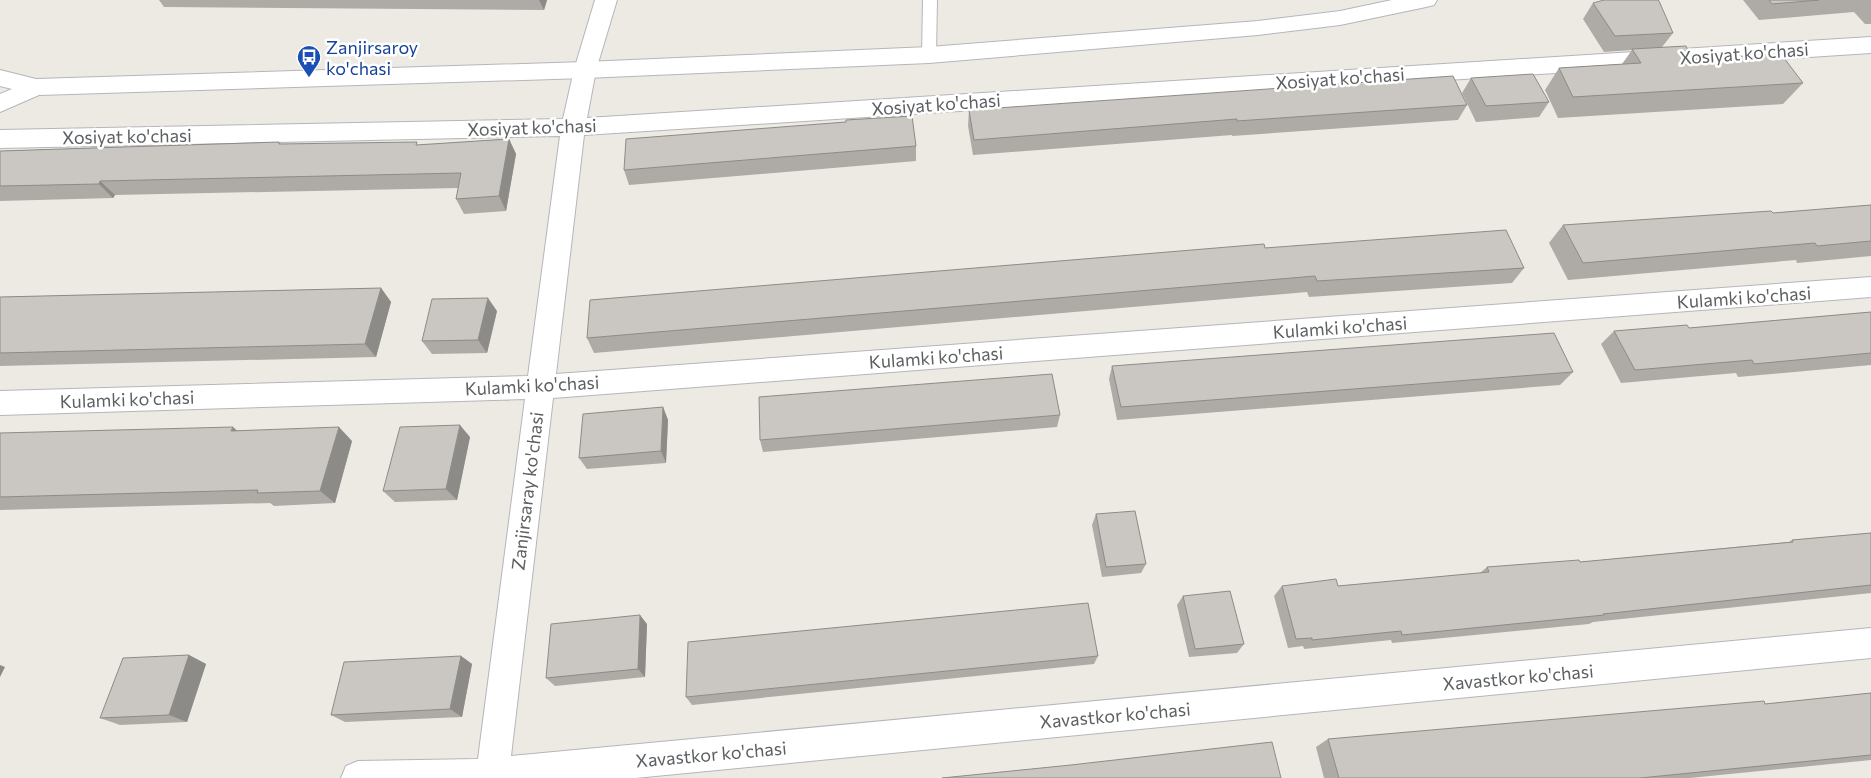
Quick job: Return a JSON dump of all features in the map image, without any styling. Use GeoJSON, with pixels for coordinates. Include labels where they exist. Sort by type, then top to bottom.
{"type":"FeatureCollection","features":[{"type":"Feature","properties":{"kind":"street","name":"Zanjirsaray ko'chasi"},"geometry":{"type":"LineString","coordinates":[[492,776],[573,127],[585,70],[606,0]]}},
{"type":"Feature","properties":{"kind":"street"},"geometry":{"type":"LineString","coordinates":[[0,78],[36,87],[585,70],[929,55],[1274,26],[1348,17],[1426,0]]}},
{"type":"Feature","properties":{"kind":"street","name":"Xosiyat ko'chasi"},"geometry":{"type":"LineString","coordinates":[[0,138],[573,127],[1871,45]]}},
{"type":"Feature","properties":{"kind":"street"},"geometry":{"type":"LineString","coordinates":[[0,104],[36,87]]}},
{"type":"Feature","properties":{"kind":"street","name":"Kulamki ko'chasi"},"geometry":{"type":"LineString","coordinates":[[0,403],[540,386],[1871,287]]}},
{"type":"Feature","properties":{"kind":"street","name":"Xavastkor ko'chasi"},"geometry":{"type":"LineString","coordinates":[[358,778],[492,776],[1871,643]]}},
{"type":"Feature","properties":{"kind":"lane"},"geometry":{"type":"LineString","coordinates":[[929,55],[930,0]]}},
{"type":"Feature","properties":{"kind":"building"},"geometry":{"type":"Polygon","coordinates":[[[1604,0],[1658,0],[1673,33],[1615,36],[1593,3],[1604,0]]]}},
{"type":"Feature","properties":{"kind":"building"},"geometry":{"type":"Polygon","coordinates":[[[1769,0],[1819,0],[1772,4],[1769,0]]]}},
{"type":"Feature","properties":{"kind":"building"},"geometry":{"type":"Polygon","coordinates":[[[1686,46],[1692,59],[1781,54],[1803,83],[1573,97],[1559,68],[1641,63],[1632,49],[1686,46]]]}},
{"type":"Feature","properties":{"kind":"building"},"geometry":{"type":"Polygon","coordinates":[[[1533,74],[1549,102],[1486,106],[1471,78],[1533,74]]]}},
{"type":"Feature","properties":{"kind":"building"},"geometry":{"type":"Polygon","coordinates":[[[1453,76],[1467,105],[1237,121],[1237,119],[974,140],[969,110],[1453,76]]]}},
{"type":"Feature","properties":{"kind":"building"},"geometry":{"type":"Polygon","coordinates":[[[912,116],[916,146],[624,170],[626,139],[912,116]]]}},
{"type":"Feature","properties":{"kind":"building"},"geometry":{"type":"Polygon","coordinates":[[[509,139],[499,196],[456,199],[461,173],[100,181],[99,184],[0,186],[0,151],[279,142],[279,144],[417,142],[416,145],[509,139]]]}},
{"type":"Feature","properties":{"kind":"building"},"geometry":{"type":"Polygon","coordinates":[[[1871,205],[1871,241],[1817,246],[1815,243],[1583,263],[1563,225],[1771,211],[1773,213],[1871,205]]]}},
{"type":"Feature","properties":{"kind":"building"},"geometry":{"type":"Polygon","coordinates":[[[1506,230],[1524,268],[1317,281],[1315,276],[587,338],[590,300],[1264,244],[1265,248],[1506,230]]]}},
{"type":"Feature","properties":{"kind":"building"},"geometry":{"type":"Polygon","coordinates":[[[381,288],[365,344],[0,353],[0,297],[381,288]]]}},
{"type":"Feature","properties":{"kind":"building"},"geometry":{"type":"Polygon","coordinates":[[[488,298],[478,340],[422,341],[432,299],[488,298]]]}},
{"type":"Feature","properties":{"kind":"building"},"geometry":{"type":"Polygon","coordinates":[[[1871,312],[1871,353],[1754,364],[1752,360],[1635,370],[1614,331],[1687,325],[1689,328],[1871,312]]]}},
{"type":"Feature","properties":{"kind":"building"},"geometry":{"type":"Polygon","coordinates":[[[1554,333],[1573,372],[1121,407],[1112,366],[1554,333]]]}},
{"type":"Feature","properties":{"kind":"building"},"geometry":{"type":"Polygon","coordinates":[[[1052,374],[1060,415],[760,440],[759,397],[1052,374]]]}},
{"type":"Feature","properties":{"kind":"building"},"geometry":{"type":"Polygon","coordinates":[[[663,407],[661,451],[579,458],[583,414],[663,407]]]}},
{"type":"Feature","properties":{"kind":"building"},"geometry":{"type":"Polygon","coordinates":[[[460,425],[446,489],[383,491],[400,427],[460,425]]]}},
{"type":"Feature","properties":{"kind":"building"},"geometry":{"type":"Polygon","coordinates":[[[233,427],[231,431],[339,427],[320,491],[257,493],[258,490],[0,497],[0,433],[233,427]]]}},
{"type":"Feature","properties":{"kind":"building"},"geometry":{"type":"Polygon","coordinates":[[[1135,511],[1146,564],[1106,567],[1096,514],[1135,511]]]}},
{"type":"Feature","properties":{"kind":"building"},"geometry":{"type":"Polygon","coordinates":[[[1871,533],[1871,585],[1604,615],[1402,635],[1401,631],[1312,640],[1312,638],[1296,639],[1282,586],[1336,579],[1338,586],[1489,572],[1487,567],[1579,560],[1580,562],[1871,533]]]}},
{"type":"Feature","properties":{"kind":"building"},"geometry":{"type":"Polygon","coordinates":[[[1230,591],[1244,644],[1195,649],[1183,596],[1230,591]]]}},
{"type":"Feature","properties":{"kind":"building"},"geometry":{"type":"Polygon","coordinates":[[[1088,603],[1098,656],[686,697],[688,642],[1088,603]]]}},
{"type":"Feature","properties":{"kind":"building"},"geometry":{"type":"Polygon","coordinates":[[[640,615],[638,669],[546,678],[551,624],[640,615]]]}},
{"type":"Feature","properties":{"kind":"building"},"geometry":{"type":"Polygon","coordinates":[[[189,655],[169,715],[100,718],[123,658],[189,655]]]}},
{"type":"Feature","properties":{"kind":"building"},"geometry":{"type":"Polygon","coordinates":[[[461,656],[450,709],[331,715],[344,662],[461,656]]]}},
{"type":"Feature","properties":{"kind":"building"},"geometry":{"type":"Polygon","coordinates":[[[1871,693],[1871,755],[1640,778],[1339,778],[1328,739],[1764,701],[1765,704],[1871,693]]]}},
{"type":"Feature","properties":{"kind":"building"},"geometry":{"type":"Polygon","coordinates":[[[1272,742],[1281,778],[942,778],[1071,765],[1272,742]]]}},
{"type":"Feature","properties":{"kind":"place","name":"Zanjirsaroy ko'chasi"},"geometry":{"type":"Point","coordinates":[309,78]}}]}
